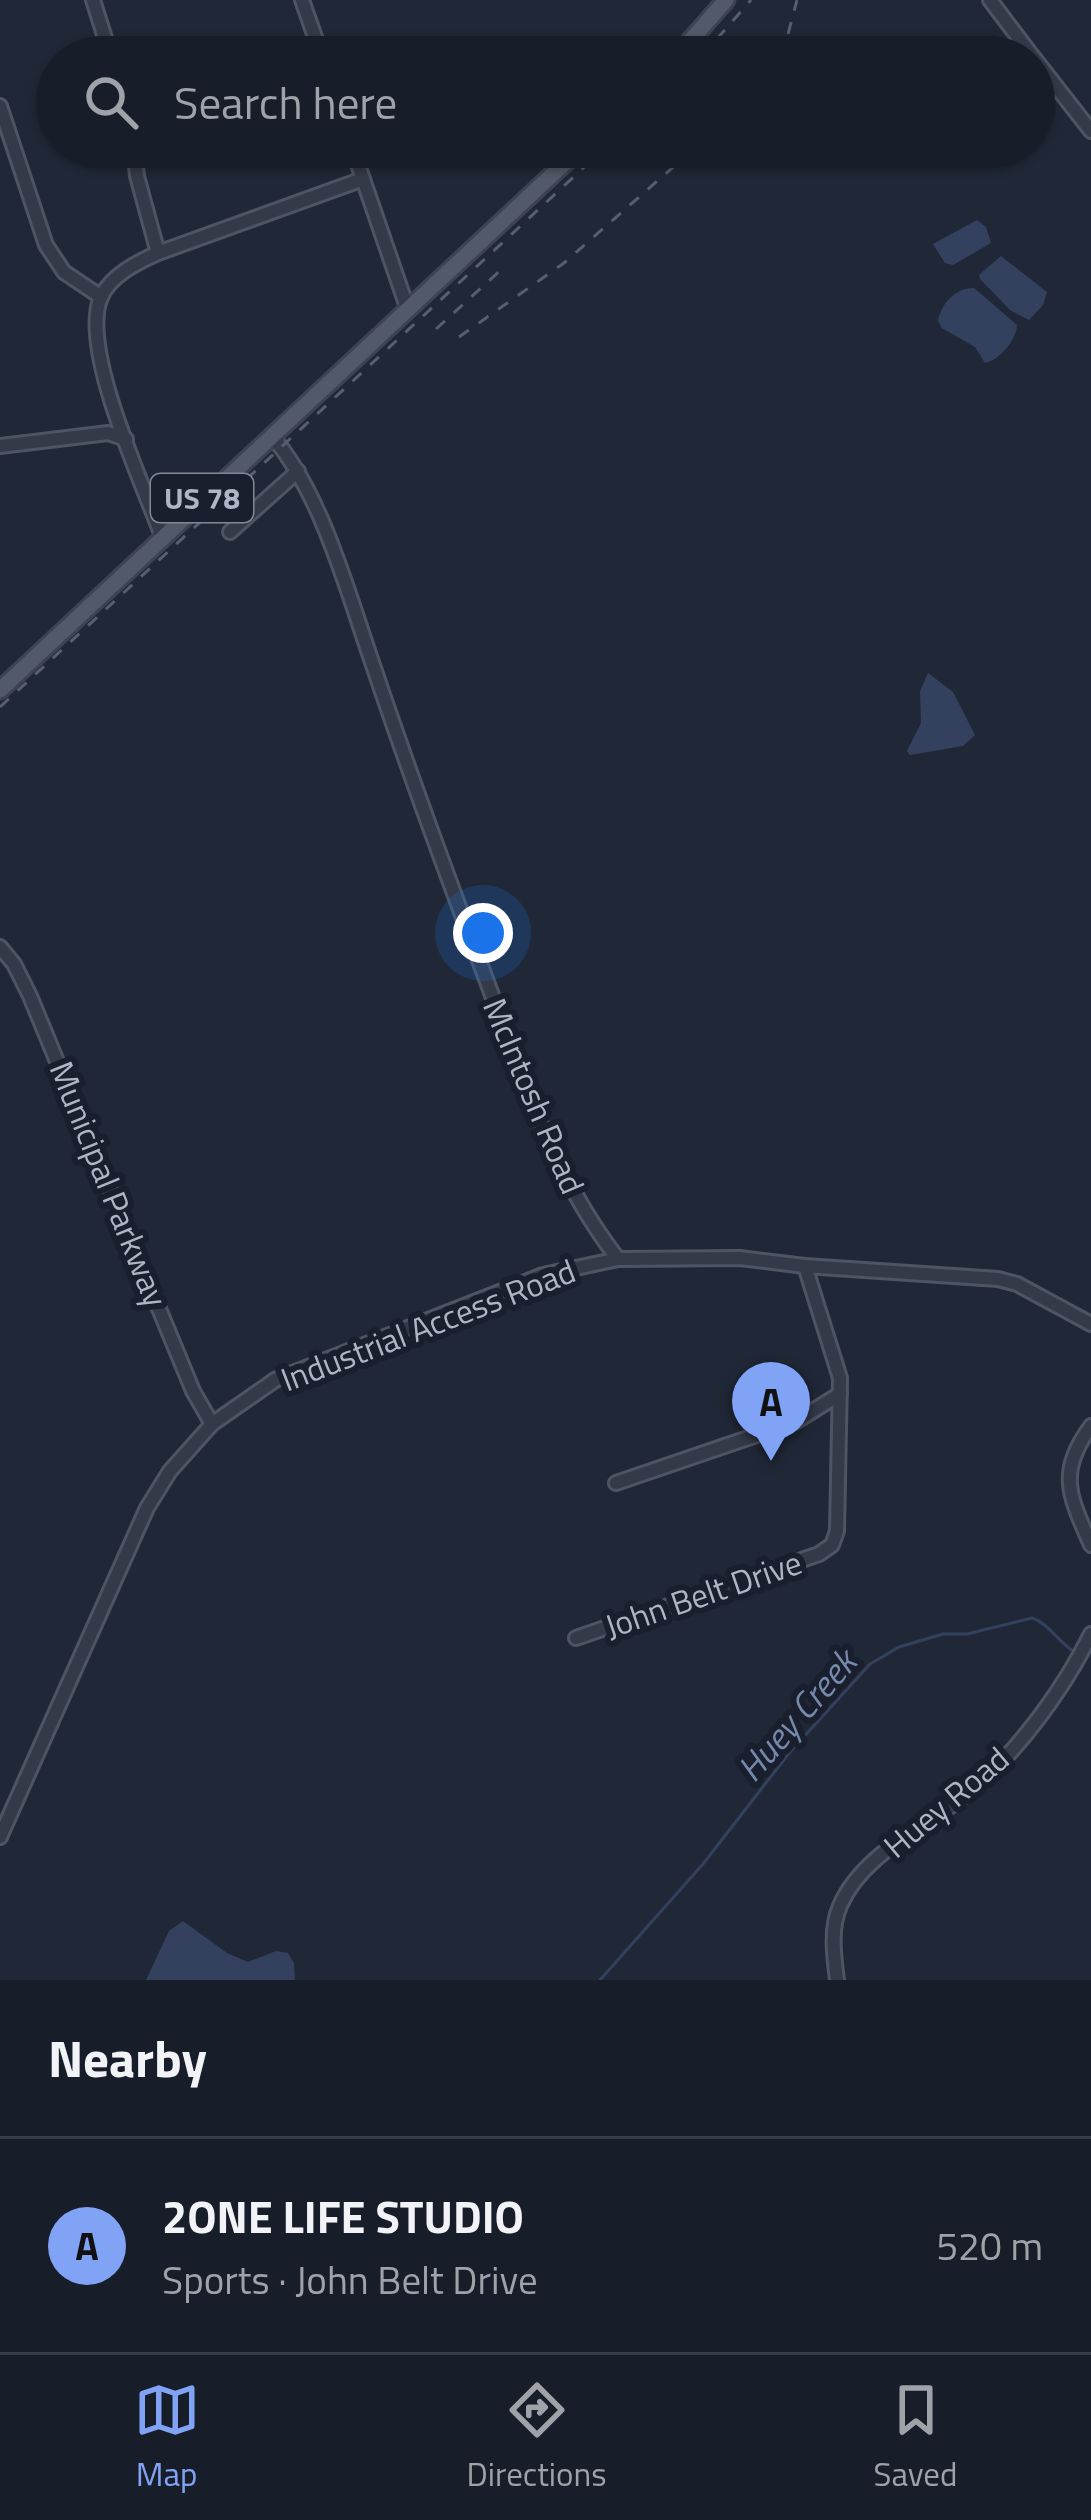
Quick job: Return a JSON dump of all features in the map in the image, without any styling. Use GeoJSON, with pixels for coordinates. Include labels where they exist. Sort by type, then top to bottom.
{"type":"FeatureCollection","features":[{"type":"Feature","properties":{"kind":"main road"},"geometry":{"type":"LineString","coordinates":[[694,36],[726,0]]}},
{"type":"Feature","properties":{"kind":"main road","name":"US 78"},"geometry":{"type":"LineString","coordinates":[[0,690],[559,168]]}},
{"type":"Feature","properties":{"kind":"street"},"geometry":{"type":"LineString","coordinates":[[93,0],[104,36]]}},
{"type":"Feature","properties":{"kind":"street"},"geometry":{"type":"LineString","coordinates":[[302,0],[315,36]]}},
{"type":"Feature","properties":{"kind":"street"},"geometry":{"type":"LineString","coordinates":[[990,0],[1018,36]]}},
{"type":"Feature","properties":{"kind":"street"},"geometry":{"type":"LineString","coordinates":[[1055,84],[1091,131]]}},
{"type":"Feature","properties":{"kind":"street"},"geometry":{"type":"LineString","coordinates":[[0,106],[46,245],[64,272],[101,297]]}},
{"type":"Feature","properties":{"kind":"street"},"geometry":{"type":"LineString","coordinates":[[136,168],[158,253]]}},
{"type":"Feature","properties":{"kind":"street"},"geometry":{"type":"LineString","coordinates":[[359,168],[408,310]]}},
{"type":"Feature","properties":{"kind":"street"},"geometry":{"type":"LineString","coordinates":[[162,536],[97,349],[101,297],[132,265],[158,253],[363,179]]}},
{"type":"Feature","properties":{"kind":"street"},"geometry":{"type":"LineString","coordinates":[[0,446],[108,433],[126,439]]}},
{"type":"Feature","properties":{"kind":"street","name":"McIntosh Road"},"geometry":{"type":"LineString","coordinates":[[271,435],[298,471],[346,588],[424,816],[540,1123],[566,1181],[618,1259]]}},
{"type":"Feature","properties":{"kind":"street"},"geometry":{"type":"LineString","coordinates":[[230,532],[298,471]]}},
{"type":"Feature","properties":{"kind":"street","name":"Municipal Parkway"},"geometry":{"type":"LineString","coordinates":[[0,947],[31,996],[193,1391],[212,1424]]}},
{"type":"Feature","properties":{"kind":"street"},"geometry":{"type":"LineString","coordinates":[[618,1259],[740,1258],[805,1267],[998,1279],[1017,1284],[1091,1324]]}},
{"type":"Feature","properties":{"kind":"street","name":"Industrial Access Road"},"geometry":{"type":"LineString","coordinates":[[0,1837],[147,1508],[170,1471],[212,1424],[275,1380],[543,1275],[618,1259]]}},
{"type":"Feature","properties":{"kind":"street","name":"John Belt Drive"},"geometry":{"type":"LineString","coordinates":[[576,1638],[819,1554],[832,1545],[837,1531],[840,1394],[834,1355],[805,1267]]}},
{"type":"Feature","properties":{"kind":"street"},"geometry":{"type":"LineString","coordinates":[[616,1483],[795,1422],[840,1394]]}},
{"type":"Feature","properties":{"kind":"street"},"geometry":{"type":"LineString","coordinates":[[1091,1426],[1074,1450],[1068,1474],[1091,1545]]}},
{"type":"Feature","properties":{"kind":"street","name":"Huey Road"},"geometry":{"type":"LineString","coordinates":[[836,1980],[833,1939],[840,1906],[861,1876],[879,1857],[980,1783],[1052,1696],[1091,1634]]}},
{"type":"Feature","properties":{"kind":"water"},"geometry":{"type":"Polygon","coordinates":[[[977,220],[986,227],[991,243],[953,265],[945,263],[933,244],[977,220]]]}},
{"type":"Feature","properties":{"kind":"water"},"geometry":{"type":"Polygon","coordinates":[[[1001,256],[1047,292],[1043,305],[1029,320],[1010,310],[980,279],[1001,256]]]}},
{"type":"Feature","properties":{"kind":"water"},"geometry":{"type":"Polygon","coordinates":[[[974,288],[1017,325],[1006,348],[985,363],[975,347],[938,321],[950,298],[974,288]]]}},
{"type":"Feature","properties":{"kind":"water"},"geometry":{"type":"Polygon","coordinates":[[[928,673],[953,692],[975,735],[963,746],[910,755],[907,751],[921,723],[920,691],[928,673]]]}},
{"type":"Feature","properties":{"kind":"water"},"geometry":{"type":"Polygon","coordinates":[[[183,1921],[248,1962],[276,1951],[288,1953],[295,1980],[146,1980],[169,1931],[183,1921]]]}},
{"type":"Feature","properties":{"kind":"waterway","name":"Huey Creek"},"geometry":{"type":"LineString","coordinates":[[600,1980],[703,1864],[790,1752],[870,1664],[899,1647],[943,1634],[967,1634],[1032,1618],[1078,1654]]}},
{"type":"Feature","properties":{"kind":"railway"},"geometry":{"type":"LineString","coordinates":[[719,36],[751,0]]}},
{"type":"Feature","properties":{"kind":"railway"},"geometry":{"type":"LineString","coordinates":[[788,36],[797,0]]}},
{"type":"Feature","properties":{"kind":"railway"},"geometry":{"type":"LineString","coordinates":[[0,707],[583,168]]}},
{"type":"Feature","properties":{"kind":"railway"},"geometry":{"type":"LineString","coordinates":[[459,337],[564,263],[672,168]]}},
{"type":"Feature","properties":{"kind":"railway"},"geometry":{"type":"LineString","coordinates":[[436,329],[503,268]]}},
{"type":"Feature","properties":{"kind":"place","name":"2ONE LIFE STUDIO"},"geometry":{"type":"Point","coordinates":[771,1461]}}]}
